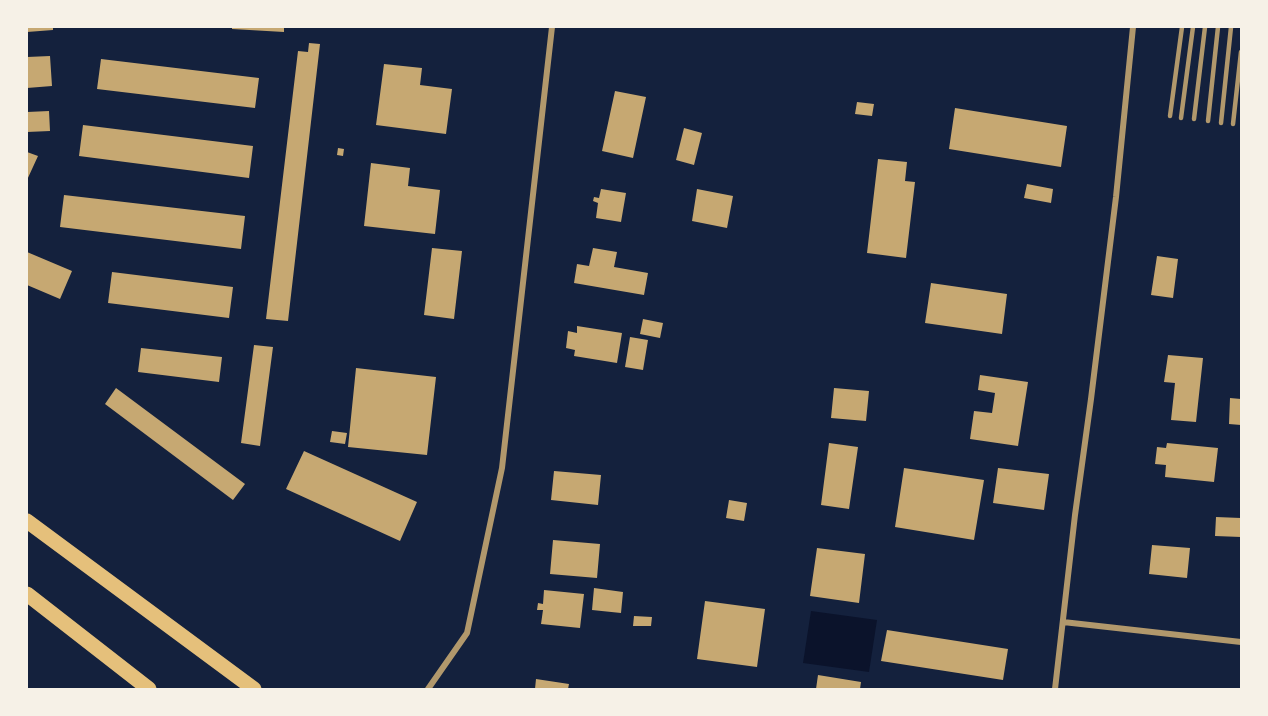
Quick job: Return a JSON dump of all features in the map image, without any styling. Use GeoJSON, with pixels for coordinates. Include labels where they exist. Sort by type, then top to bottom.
{"type":"FeatureCollection","features":[{"type":"Feature","properties":{"kind":"main road"},"geometry":{"type":"LineString","coordinates":[[27,521],[254,689]]}},
{"type":"Feature","properties":{"kind":"main road"},"geometry":{"type":"LineString","coordinates":[[27,594],[149,689]]}},
{"type":"Feature","properties":{"kind":"street"},"geometry":{"type":"LineString","coordinates":[[428,689],[467,633],[502,468],[552,27]]}},
{"type":"Feature","properties":{"kind":"street"},"geometry":{"type":"LineString","coordinates":[[1055,689],[1115,208],[1133,27]]}},
{"type":"Feature","properties":{"kind":"street"},"geometry":{"type":"LineString","coordinates":[[1063,622],[1241,642]]}},
{"type":"Feature","properties":{"kind":"lane"},"geometry":{"type":"LineString","coordinates":[[1170,117],[1182,27]]}},
{"type":"Feature","properties":{"kind":"lane"},"geometry":{"type":"LineString","coordinates":[[1181,118],[1193,27]]}},
{"type":"Feature","properties":{"kind":"lane"},"geometry":{"type":"LineString","coordinates":[[1194,119],[1205,27]]}},
{"type":"Feature","properties":{"kind":"lane"},"geometry":{"type":"LineString","coordinates":[[1208,121],[1218,27]]}},
{"type":"Feature","properties":{"kind":"lane"},"geometry":{"type":"LineString","coordinates":[[1221,123],[1232,27]]}},
{"type":"Feature","properties":{"kind":"lane"},"geometry":{"type":"LineString","coordinates":[[1233,124],[1241,52]]}},
{"type":"Feature","properties":{"kind":"water"},"geometry":{"type":"Polygon","coordinates":[[[811,611],[877,620],[869,672],[803,663],[811,611]]]}},
{"type":"Feature","properties":{"kind":"building"},"geometry":{"type":"Polygon","coordinates":[[[27,27],[53,27],[53,30],[27,32],[27,27]]]}},
{"type":"Feature","properties":{"kind":"building"},"geometry":{"type":"Polygon","coordinates":[[[232,27],[284,27],[284,32],[232,29],[232,27]]]}},
{"type":"Feature","properties":{"kind":"building"},"geometry":{"type":"Polygon","coordinates":[[[309,43],[320,44],[288,321],[266,319],[298,51],[308,52],[309,43]]]}},
{"type":"Feature","properties":{"kind":"building"},"geometry":{"type":"Polygon","coordinates":[[[50,56],[52,86],[27,88],[27,57],[50,56]]]}},
{"type":"Feature","properties":{"kind":"building"},"geometry":{"type":"Polygon","coordinates":[[[101,59],[259,78],[255,108],[97,89],[101,59]]]}},
{"type":"Feature","properties":{"kind":"building"},"geometry":{"type":"Polygon","coordinates":[[[384,64],[422,68],[420,85],[452,89],[446,134],[376,125],[384,64]]]}},
{"type":"Feature","properties":{"kind":"building"},"geometry":{"type":"Polygon","coordinates":[[[615,91],[646,97],[633,158],[602,151],[615,91]]]}},
{"type":"Feature","properties":{"kind":"building"},"geometry":{"type":"Polygon","coordinates":[[[857,102],[874,104],[872,116],[855,114],[857,102]]]}},
{"type":"Feature","properties":{"kind":"building"},"geometry":{"type":"Polygon","coordinates":[[[955,108],[1067,126],[1061,167],[949,149],[955,108]]]}},
{"type":"Feature","properties":{"kind":"building"},"geometry":{"type":"Polygon","coordinates":[[[49,111],[50,131],[27,132],[27,112],[49,111]]]}},
{"type":"Feature","properties":{"kind":"building"},"geometry":{"type":"Polygon","coordinates":[[[83,125],[253,146],[249,178],[79,156],[83,125]]]}},
{"type":"Feature","properties":{"kind":"building"},"geometry":{"type":"Polygon","coordinates":[[[684,128],[702,133],[694,165],[676,160],[684,128]]]}},
{"type":"Feature","properties":{"kind":"building"},"geometry":{"type":"Polygon","coordinates":[[[338,148],[344,149],[343,156],[337,155],[338,148]]]}},
{"type":"Feature","properties":{"kind":"building"},"geometry":{"type":"Polygon","coordinates":[[[27,152],[38,156],[27,180],[27,152]]]}},
{"type":"Feature","properties":{"kind":"building"},"geometry":{"type":"Polygon","coordinates":[[[878,159],[907,162],[905,181],[915,182],[906,258],[867,253],[878,159]]]}},
{"type":"Feature","properties":{"kind":"building"},"geometry":{"type":"Polygon","coordinates":[[[371,163],[410,168],[408,186],[440,190],[435,234],[364,226],[371,163]]]}},
{"type":"Feature","properties":{"kind":"building"},"geometry":{"type":"Polygon","coordinates":[[[1027,184],[1053,189],[1051,203],[1024,198],[1027,184]]]}},
{"type":"Feature","properties":{"kind":"building"},"geometry":{"type":"Polygon","coordinates":[[[601,189],[626,193],[621,222],[596,218],[598,203],[593,201],[594,197],[599,198],[601,189]]]}},
{"type":"Feature","properties":{"kind":"building"},"geometry":{"type":"Polygon","coordinates":[[[697,189],[733,196],[727,228],[692,221],[697,189]]]}},
{"type":"Feature","properties":{"kind":"building"},"geometry":{"type":"Polygon","coordinates":[[[64,195],[245,216],[241,249],[60,227],[64,195]]]}},
{"type":"Feature","properties":{"kind":"building"},"geometry":{"type":"Polygon","coordinates":[[[432,248],[462,251],[454,319],[424,315],[432,248]]]}},
{"type":"Feature","properties":{"kind":"building"},"geometry":{"type":"Polygon","coordinates":[[[593,248],[617,252],[614,267],[648,273],[644,295],[574,283],[577,264],[589,266],[593,248]]]}},
{"type":"Feature","properties":{"kind":"building"},"geometry":{"type":"Polygon","coordinates":[[[27,252],[72,271],[60,299],[27,285],[27,252]]]}},
{"type":"Feature","properties":{"kind":"building"},"geometry":{"type":"Polygon","coordinates":[[[1157,256],[1178,259],[1173,298],[1151,295],[1157,256]]]}},
{"type":"Feature","properties":{"kind":"building"},"geometry":{"type":"Polygon","coordinates":[[[112,272],[233,287],[229,318],[108,303],[112,272]]]}},
{"type":"Feature","properties":{"kind":"building"},"geometry":{"type":"Polygon","coordinates":[[[931,283],[1007,294],[1002,334],[925,323],[931,283]]]}},
{"type":"Feature","properties":{"kind":"building"},"geometry":{"type":"Polygon","coordinates":[[[643,319],[663,323],[660,338],[640,334],[643,319]]]}},
{"type":"Feature","properties":{"kind":"building"},"geometry":{"type":"Polygon","coordinates":[[[577,326],[622,333],[617,363],[574,356],[575,350],[566,348],[568,331],[577,333],[577,326]]]}},
{"type":"Feature","properties":{"kind":"building"},"geometry":{"type":"Polygon","coordinates":[[[630,337],[648,340],[643,370],[625,367],[630,337]]]}},
{"type":"Feature","properties":{"kind":"building"},"geometry":{"type":"Polygon","coordinates":[[[254,345],[273,347],[260,446],[241,443],[254,345]]]}},
{"type":"Feature","properties":{"kind":"building"},"geometry":{"type":"Polygon","coordinates":[[[141,348],[222,357],[219,382],[138,372],[141,348]]]}},
{"type":"Feature","properties":{"kind":"building"},"geometry":{"type":"Polygon","coordinates":[[[1168,355],[1203,358],[1196,422],[1171,420],[1175,383],[1164,382],[1168,355]]]}},
{"type":"Feature","properties":{"kind":"building"},"geometry":{"type":"Polygon","coordinates":[[[356,368],[436,377],[427,455],[348,447],[356,368]]]}},
{"type":"Feature","properties":{"kind":"building"},"geometry":{"type":"Polygon","coordinates":[[[980,375],[1028,382],[1018,446],[970,439],[974,411],[992,413],[995,393],[978,390],[980,375]]]}},
{"type":"Feature","properties":{"kind":"building"},"geometry":{"type":"Polygon","coordinates":[[[116,388],[245,484],[233,500],[105,404],[116,388]]]}},
{"type":"Feature","properties":{"kind":"building"},"geometry":{"type":"Polygon","coordinates":[[[834,388],[869,391],[866,421],[831,418],[834,388]]]}},
{"type":"Feature","properties":{"kind":"building"},"geometry":{"type":"Polygon","coordinates":[[[1230,398],[1241,399],[1241,425],[1229,424],[1230,398]]]}},
{"type":"Feature","properties":{"kind":"building"},"geometry":{"type":"Polygon","coordinates":[[[332,431],[347,433],[345,444],[330,442],[332,431]]]}},
{"type":"Feature","properties":{"kind":"building"},"geometry":{"type":"Polygon","coordinates":[[[829,443],[858,447],[849,509],[821,505],[829,443]]]}},
{"type":"Feature","properties":{"kind":"building"},"geometry":{"type":"Polygon","coordinates":[[[1167,443],[1218,448],[1214,482],[1165,477],[1166,465],[1155,464],[1157,447],[1166,448],[1167,443]]]}},
{"type":"Feature","properties":{"kind":"building"},"geometry":{"type":"Polygon","coordinates":[[[304,451],[417,502],[400,541],[286,489],[304,451]]]}},
{"type":"Feature","properties":{"kind":"building"},"geometry":{"type":"Polygon","coordinates":[[[904,468],[984,480],[974,540],[895,527],[904,468]]]}},
{"type":"Feature","properties":{"kind":"building"},"geometry":{"type":"Polygon","coordinates":[[[998,468],[1049,474],[1044,510],[993,503],[998,468]]]}},
{"type":"Feature","properties":{"kind":"building"},"geometry":{"type":"Polygon","coordinates":[[[554,471],[601,475],[598,505],[551,500],[554,471]]]}},
{"type":"Feature","properties":{"kind":"building"},"geometry":{"type":"Polygon","coordinates":[[[729,500],[747,503],[744,521],[726,518],[729,500]]]}},
{"type":"Feature","properties":{"kind":"building"},"geometry":{"type":"Polygon","coordinates":[[[1216,517],[1241,518],[1241,537],[1215,536],[1216,517]]]}},
{"type":"Feature","properties":{"kind":"building"},"geometry":{"type":"Polygon","coordinates":[[[553,540],[600,544],[597,578],[550,574],[553,540]]]}},
{"type":"Feature","properties":{"kind":"building"},"geometry":{"type":"Polygon","coordinates":[[[1152,545],[1190,548],[1187,578],[1149,574],[1152,545]]]}},
{"type":"Feature","properties":{"kind":"building"},"geometry":{"type":"Polygon","coordinates":[[[817,548],[865,554],[859,603],[810,596],[817,548]]]}},
{"type":"Feature","properties":{"kind":"building"},"geometry":{"type":"Polygon","coordinates":[[[594,588],[623,592],[621,613],[592,610],[594,588]]]}},
{"type":"Feature","properties":{"kind":"building"},"geometry":{"type":"Polygon","coordinates":[[[544,590],[584,594],[580,628],[541,624],[543,610],[537,610],[538,603],[543,604],[544,590]]]}},
{"type":"Feature","properties":{"kind":"building"},"geometry":{"type":"Polygon","coordinates":[[[705,601],[765,609],[757,667],[697,659],[705,601]]]}},
{"type":"Feature","properties":{"kind":"building"},"geometry":{"type":"Polygon","coordinates":[[[634,616],[652,617],[651,626],[633,626],[634,616]]]}},
{"type":"Feature","properties":{"kind":"building"},"geometry":{"type":"Polygon","coordinates":[[[887,630],[1008,649],[1003,680],[881,661],[887,630]]]}},
{"type":"Feature","properties":{"kind":"building"},"geometry":{"type":"Polygon","coordinates":[[[818,675],[861,682],[860,689],[816,689],[818,675]]]}},
{"type":"Feature","properties":{"kind":"building"},"geometry":{"type":"Polygon","coordinates":[[[536,679],[569,684],[568,689],[535,689],[536,679]]]}}]}
